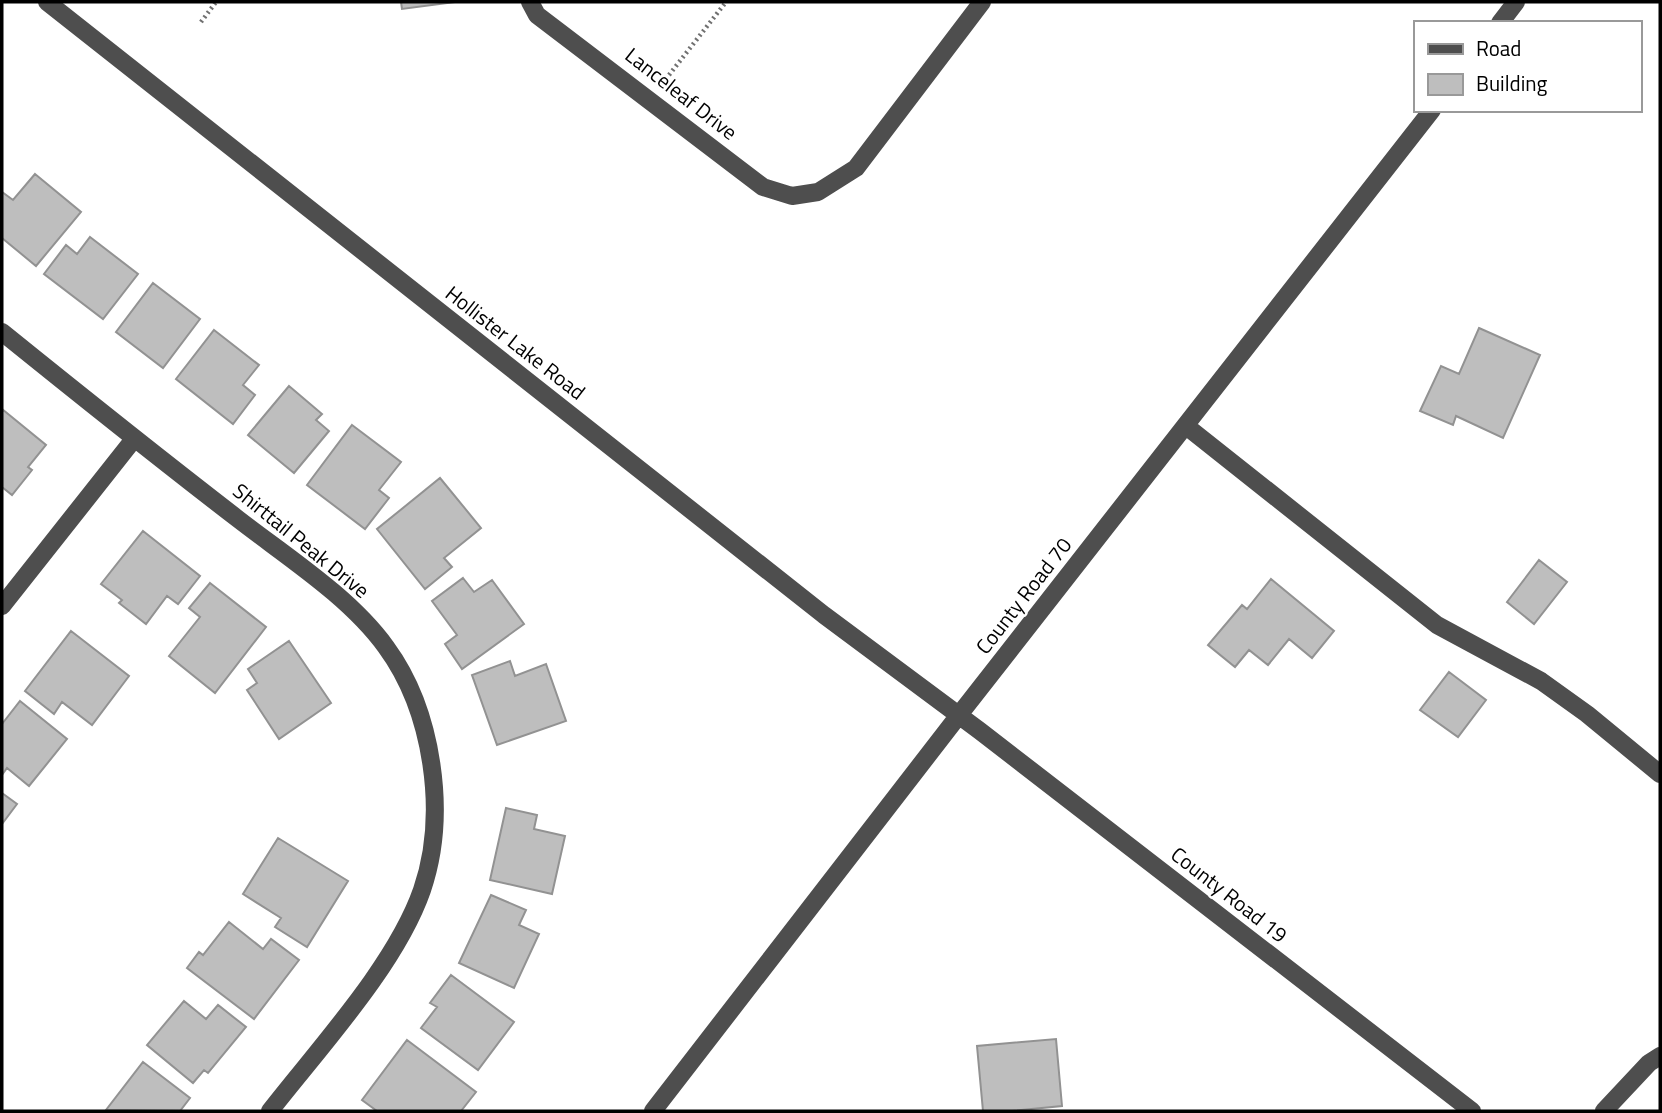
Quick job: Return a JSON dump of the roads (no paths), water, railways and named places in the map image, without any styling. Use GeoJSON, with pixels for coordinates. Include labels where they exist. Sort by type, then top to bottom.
{"type":"FeatureCollection","features":[{"type":"Feature","properties":{"kind":"street","name":"Hollister Lake Road"},"geometry":{"type":"LineString","coordinates":[[47,2],[824,615],[959,715]]}},
{"type":"Feature","properties":{"kind":"street","name":"Lanceleaf Drive"},"geometry":{"type":"LineString","coordinates":[[530,2],[537,15],[763,187],[792,195],[818,192],[856,167],[982,2]]}},
{"type":"Feature","properties":{"kind":"street"},"geometry":{"type":"LineString","coordinates":[[1502,21],[1516,2]]}},
{"type":"Feature","properties":{"kind":"street","name":"County Road 70"},"geometry":{"type":"LineString","coordinates":[[653,1111],[1430,112]]}},
{"type":"Feature","properties":{"kind":"street","name":"Shirttail Peak Drive"},"geometry":{"type":"LineString","coordinates":[[2,332],[134,439],[343,600],[386,647],[415,699],[427,737],[433,783],[433,836],[422,890],[397,944],[270,1111]]}},
{"type":"Feature","properties":{"kind":"street"},"geometry":{"type":"LineString","coordinates":[[1186,426],[1437,625],[1541,681],[1587,713],[1660,774]]}},
{"type":"Feature","properties":{"kind":"street"},"geometry":{"type":"LineString","coordinates":[[2,606],[134,439]]}},
{"type":"Feature","properties":{"kind":"street","name":"County Road 19"},"geometry":{"type":"LineString","coordinates":[[959,715],[1472,1111]]}},
{"type":"Feature","properties":{"kind":"street"},"geometry":{"type":"LineString","coordinates":[[1604,1111],[1649,1063],[1660,1056]]}}]}
